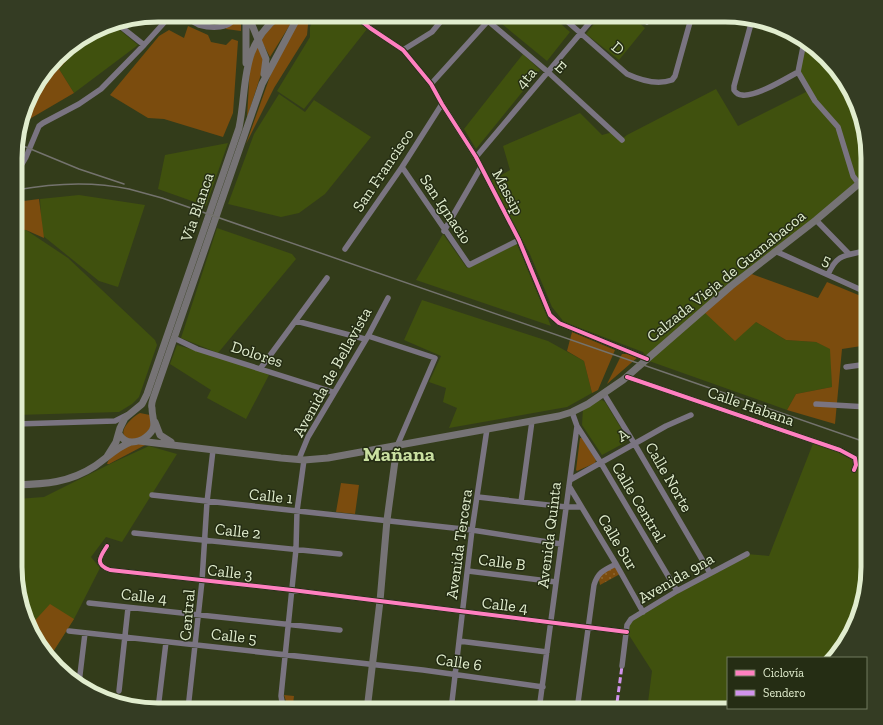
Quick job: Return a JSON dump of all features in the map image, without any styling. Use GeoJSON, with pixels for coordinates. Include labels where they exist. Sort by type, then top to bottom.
{"type":"FeatureCollection","features":[{"type":"Feature","properties":{"kind":"main road"},"geometry":{"type":"LineString","coordinates":[[246,71],[247,22]]}},
{"type":"Feature","properties":{"kind":"main road","name":"Vía Blanca"},"geometry":{"type":"LineString","coordinates":[[136,409],[143,403],[150,385],[239,128],[244,102],[246,71],[250,55],[258,39],[272,22]]}},
{"type":"Feature","properties":{"kind":"main road","name":"Vía Blanca"},"geometry":{"type":"LineString","coordinates":[[153,416],[153,399],[262,84],[295,22]]}},
{"type":"Feature","properties":{"kind":"main road"},"geometry":{"type":"LineString","coordinates":[[251,23],[259,28],[267,27]]}},
{"type":"Feature","properties":{"kind":"main road"},"geometry":{"type":"LineString","coordinates":[[251,23],[266,58],[262,84]]}},
{"type":"Feature","properties":{"kind":"main road","name":"Calzada Vieja de Guanabacoa"},"geometry":{"type":"LineString","coordinates":[[139,441],[302,460],[328,458],[397,446],[487,428],[559,416],[572,412],[604,394],[627,376],[720,296],[816,220],[861,182]]}},
{"type":"Feature","properties":{"kind":"main road"},"geometry":{"type":"LineString","coordinates":[[106,458],[116,442],[125,418],[136,409],[142,408],[153,416],[156,428],[160,435],[178,446]]}},
{"type":"Feature","properties":{"kind":"main road"},"geometry":{"type":"LineString","coordinates":[[22,485],[62,481],[81,474],[96,466],[122,446],[131,442],[139,441],[149,435],[152,431],[153,416]]}},
{"type":"Feature","properties":{"kind":"main road"},"geometry":{"type":"LineString","coordinates":[[120,432],[122,439],[131,442]]}},
{"type":"Feature","properties":{"kind":"main road"},"geometry":{"type":"LineString","coordinates":[[368,703],[380,601],[387,520],[397,446]]}},
{"type":"Feature","properties":{"kind":"street"},"geometry":{"type":"LineString","coordinates":[[22,164],[40,126],[43,123],[79,104],[101,89],[165,22]]}},
{"type":"Feature","properties":{"kind":"street"},"geometry":{"type":"LineString","coordinates":[[195,22],[200,25],[212,27],[226,25],[229,22]]}},
{"type":"Feature","properties":{"kind":"street","name":"Massip"},"geometry":{"type":"LineString","coordinates":[[363,22],[403,50],[431,84],[476,157],[519,240],[550,315],[559,323],[647,359]]}},
{"type":"Feature","properties":{"kind":"street"},"geometry":{"type":"LineString","coordinates":[[403,50],[432,32],[440,22]]}},
{"type":"Feature","properties":{"kind":"street"},"geometry":{"type":"LineString","coordinates":[[431,84],[488,22]]}},
{"type":"Feature","properties":{"kind":"street","name":"E"},"geometry":{"type":"LineString","coordinates":[[488,22],[548,72],[622,140]]}},
{"type":"Feature","properties":{"kind":"street","name":"D"},"geometry":{"type":"LineString","coordinates":[[568,22],[627,74],[643,80],[668,81],[672,80],[675,76],[690,22]]}},
{"type":"Feature","properties":{"kind":"street","name":"4ta"},"geometry":{"type":"LineString","coordinates":[[476,157],[590,22]]}},
{"type":"Feature","properties":{"kind":"street"},"geometry":{"type":"LineString","coordinates":[[751,25],[734,86],[734,90],[738,94],[753,94],[798,72]]}},
{"type":"Feature","properties":{"kind":"street"},"geometry":{"type":"LineString","coordinates":[[121,27],[144,45]]}},
{"type":"Feature","properties":{"kind":"street"},"geometry":{"type":"LineString","coordinates":[[803,47],[798,72],[816,101],[838,127],[853,176],[858,184]]}},
{"type":"Feature","properties":{"kind":"street","name":"San Francisco"},"geometry":{"type":"LineString","coordinates":[[345,249],[402,167],[442,104]]}},
{"type":"Feature","properties":{"kind":"street","name":"San Ignacio"},"geometry":{"type":"LineString","coordinates":[[402,167],[444,231],[469,265],[519,240]]}},
{"type":"Feature","properties":{"kind":"street"},"geometry":{"type":"LineString","coordinates":[[444,231],[481,167]]}},
{"type":"Feature","properties":{"kind":"street"},"geometry":{"type":"LineString","coordinates":[[816,220],[849,254]]}},
{"type":"Feature","properties":{"kind":"street","name":"5"},"geometry":{"type":"LineString","coordinates":[[775,251],[861,290]]}},
{"type":"Feature","properties":{"kind":"street"},"geometry":{"type":"LineString","coordinates":[[828,275],[833,263],[837,259],[861,251]]}},
{"type":"Feature","properties":{"kind":"street"},"geometry":{"type":"LineString","coordinates":[[260,369],[327,278]]}},
{"type":"Feature","properties":{"kind":"street","name":"Avenida de Bellavista"},"geometry":{"type":"LineString","coordinates":[[282,703],[281,696],[296,550],[297,512],[302,460],[308,437],[388,298]]}},
{"type":"Feature","properties":{"kind":"street"},"geometry":{"type":"LineString","coordinates":[[296,321],[366,338],[436,358],[397,446]]}},
{"type":"Feature","properties":{"kind":"street","name":"Dolores"},"geometry":{"type":"LineString","coordinates":[[174,338],[197,349],[333,392]]}},
{"type":"Feature","properties":{"kind":"street"},"geometry":{"type":"LineString","coordinates":[[846,367],[861,365]]}},
{"type":"Feature","properties":{"kind":"street","name":"Calle Habana"},"geometry":{"type":"LineString","coordinates":[[627,376],[840,450],[855,458],[856,464],[854,470]]}},
{"type":"Feature","properties":{"kind":"street","name":"Calle Norte"},"geometry":{"type":"LineString","coordinates":[[604,394],[710,573]]}},
{"type":"Feature","properties":{"kind":"street"},"geometry":{"type":"LineString","coordinates":[[816,404],[861,407]]}},
{"type":"Feature","properties":{"kind":"street"},"geometry":{"type":"LineString","coordinates":[[22,424],[115,421],[136,409]]}},
{"type":"Feature","properties":{"kind":"street","name":"Avenida Quinta"},"geometry":{"type":"LineString","coordinates":[[540,703],[577,426],[572,412]]}},
{"type":"Feature","properties":{"kind":"street","name":"A"},"geometry":{"type":"LineString","coordinates":[[569,483],[666,426],[691,415]]}},
{"type":"Feature","properties":{"kind":"street"},"geometry":{"type":"LineString","coordinates":[[115,421],[120,432]]}},
{"type":"Feature","properties":{"kind":"street"},"geometry":{"type":"LineString","coordinates":[[521,502],[532,421]]}},
{"type":"Feature","properties":{"kind":"street","name":"Calle Central"},"geometry":{"type":"LineString","coordinates":[[577,426],[601,463],[677,591]]}},
{"type":"Feature","properties":{"kind":"street","name":"Avenida Tercera"},"geometry":{"type":"LineString","coordinates":[[452,703],[472,530],[487,428]]}},
{"type":"Feature","properties":{"kind":"street","name":"Central"},"geometry":{"type":"LineString","coordinates":[[189,703],[196,645],[207,502],[213,450]]}},
{"type":"Feature","properties":{"kind":"street","name":"Calle Sur"},"geometry":{"type":"LineString","coordinates":[[569,483],[581,507],[643,612]]}},
{"type":"Feature","properties":{"kind":"street","name":"Calle 1"},"geometry":{"type":"LineString","coordinates":[[152,495],[297,512],[387,520]]}},
{"type":"Feature","properties":{"kind":"street"},"geometry":{"type":"LineString","coordinates":[[478,497],[566,507],[581,507]]}},
{"type":"Feature","properties":{"kind":"street"},"geometry":{"type":"LineString","coordinates":[[387,520],[472,530],[562,544]]}},
{"type":"Feature","properties":{"kind":"street","name":"Calle 2"},"geometry":{"type":"LineString","coordinates":[[134,533],[340,554]]}},
{"type":"Feature","properties":{"kind":"street","name":"Calle 3"},"geometry":{"type":"LineString","coordinates":[[107,546],[100,558],[100,561],[102,566],[110,570],[380,601]]}},
{"type":"Feature","properties":{"kind":"street","name":"Avenida 9na"},"geometry":{"type":"LineString","coordinates":[[627,632],[627,625],[631,619],[677,591],[747,554]]}},
{"type":"Feature","properties":{"kind":"street"},"geometry":{"type":"LineString","coordinates":[[578,703],[594,585],[597,575],[616,564]]}},
{"type":"Feature","properties":{"kind":"street","name":"Calle B"},"geometry":{"type":"LineString","coordinates":[[468,571],[556,582]]}},
{"type":"Feature","properties":{"kind":"street","name":"Calle 4"},"geometry":{"type":"LineString","coordinates":[[380,601],[627,632]]}},
{"type":"Feature","properties":{"kind":"street","name":"Calle 4"},"geometry":{"type":"LineString","coordinates":[[89,603],[340,630]]}},
{"type":"Feature","properties":{"kind":"street"},"geometry":{"type":"LineString","coordinates":[[119,691],[126,638],[128,608]]}},
{"type":"Feature","properties":{"kind":"street","name":"Calle 5"},"geometry":{"type":"LineString","coordinates":[[69,631],[372,665]]}},
{"type":"Feature","properties":{"kind":"street"},"geometry":{"type":"LineString","coordinates":[[622,666],[627,632]]}},
{"type":"Feature","properties":{"kind":"street"},"geometry":{"type":"LineString","coordinates":[[80,678],[85,633]]}},
{"type":"Feature","properties":{"kind":"street"},"geometry":{"type":"LineString","coordinates":[[459,641],[547,652]]}},
{"type":"Feature","properties":{"kind":"street"},"geometry":{"type":"LineString","coordinates":[[159,703],[166,642]]}},
{"type":"Feature","properties":{"kind":"street","name":"Calle 6"},"geometry":{"type":"LineString","coordinates":[[372,665],[456,674],[543,687]]}},
{"type":"Feature","properties":{"kind":"shaded area"},"geometry":{"type":"Polygon","coordinates":[[[227,22],[241,22],[241,31],[226,29],[227,22]]]}},
{"type":"Feature","properties":{"kind":"shaded area"},"geometry":{"type":"Polygon","coordinates":[[[277,22],[292,22],[270,57],[261,40],[270,28],[277,22]]]}},
{"type":"Feature","properties":{"kind":"shaded area"},"geometry":{"type":"Polygon","coordinates":[[[298,22],[309,22],[307,35],[274,88],[246,144],[274,65],[298,22]]]}},
{"type":"Feature","properties":{"kind":"shaded area"},"geometry":{"type":"Polygon","coordinates":[[[312,22],[358,22],[367,29],[304,109],[277,91],[310,37],[310,27],[312,22]]]}},
{"type":"Feature","properties":{"kind":"shaded area"},"geometry":{"type":"Polygon","coordinates":[[[500,22],[559,22],[570,32],[547,61],[500,22]]]}},
{"type":"Feature","properties":{"kind":"shaded area"},"geometry":{"type":"Polygon","coordinates":[[[595,22],[638,22],[645,28],[619,60],[586,34],[595,22]]]}},
{"type":"Feature","properties":{"kind":"shaded area"},"geometry":{"type":"Polygon","coordinates":[[[188,26],[208,35],[211,42],[226,45],[232,39],[238,41],[233,113],[223,137],[164,119],[148,118],[110,95],[159,36],[169,30],[184,38],[188,26]]]}},
{"type":"Feature","properties":{"kind":"shaded area"},"geometry":{"type":"Polygon","coordinates":[[[117,28],[138,45],[74,93],[59,69],[78,48],[90,40],[114,29],[117,28]]]}},
{"type":"Feature","properties":{"kind":"shaded area"},"geometry":{"type":"Polygon","coordinates":[[[258,45],[263,55],[264,65],[247,118],[250,65],[258,45]]]}},
{"type":"Feature","properties":{"kind":"shaded area"},"geometry":{"type":"Polygon","coordinates":[[[804,47],[833,75],[843,90],[854,114],[860,140],[861,183],[749,273],[709,310],[704,312],[756,322],[786,340],[816,342],[831,349],[832,387],[796,394],[787,410],[649,361],[643,352],[564,322],[552,307],[529,252],[491,181],[510,170],[503,146],[580,113],[602,135],[613,132],[622,139],[716,89],[738,126],[806,92],[798,72],[804,47]]]}},
{"type":"Feature","properties":{"kind":"shaded area"},"geometry":{"type":"Polygon","coordinates":[[[78,48],[59,69],[74,93],[28,120],[32,106],[40,90],[56,68],[78,48]]]}},
{"type":"Feature","properties":{"kind":"shaded area"},"geometry":{"type":"Polygon","coordinates":[[[523,54],[540,70],[476,149],[464,129],[523,54]]]}},
{"type":"Feature","properties":{"kind":"shaded area"},"geometry":{"type":"Polygon","coordinates":[[[279,94],[305,112],[314,100],[371,137],[325,194],[299,213],[281,217],[228,204],[254,134],[279,94]]]}},
{"type":"Feature","properties":{"kind":"shaded area"},"geometry":{"type":"Polygon","coordinates":[[[228,143],[206,206],[158,189],[165,155],[228,143]]]}},
{"type":"Feature","properties":{"kind":"shaded area"},"geometry":{"type":"Polygon","coordinates":[[[79,195],[145,205],[118,287],[99,281],[42,235],[40,199],[79,195]]]}},
{"type":"Feature","properties":{"kind":"shaded area"},"geometry":{"type":"Polygon","coordinates":[[[39,199],[44,238],[22,230],[22,201],[39,199]]]}},
{"type":"Feature","properties":{"kind":"shaded area"},"geometry":{"type":"Polygon","coordinates":[[[217,228],[292,254],[296,259],[218,353],[181,338],[217,228]]]}},
{"type":"Feature","properties":{"kind":"shaded area"},"geometry":{"type":"Polygon","coordinates":[[[22,230],[26,230],[68,258],[155,340],[157,345],[139,397],[132,404],[119,412],[22,415],[22,230]]]}},
{"type":"Feature","properties":{"kind":"shaded area"},"geometry":{"type":"Polygon","coordinates":[[[443,234],[467,268],[517,244],[551,326],[416,280],[443,234]]]}},
{"type":"Feature","properties":{"kind":"shaded area"},"geometry":{"type":"Polygon","coordinates":[[[749,273],[818,298],[827,282],[861,296],[861,346],[842,349],[835,424],[787,410],[796,394],[832,387],[830,349],[816,342],[786,340],[756,322],[735,341],[704,312],[749,273]]]}},
{"type":"Feature","properties":{"kind":"shaded area"},"geometry":{"type":"Polygon","coordinates":[[[422,300],[548,341],[584,361],[592,393],[567,407],[449,428],[457,408],[443,402],[446,388],[429,382],[441,356],[404,340],[422,300]]]}},
{"type":"Feature","properties":{"kind":"shaded area"},"geometry":{"type":"Polygon","coordinates":[[[572,332],[615,350],[598,390],[592,393],[584,361],[567,351],[572,332]]]}},
{"type":"Feature","properties":{"kind":"shaded area"},"geometry":{"type":"Polygon","coordinates":[[[177,345],[260,369],[269,375],[246,419],[207,398],[211,390],[170,364],[177,345]]]}},
{"type":"Feature","properties":{"kind":"shaded area"},"geometry":{"type":"Polygon","coordinates":[[[622,354],[629,354],[638,357],[607,384],[622,354]]]}},
{"type":"Feature","properties":{"kind":"shaded area"},"geometry":{"type":"Polygon","coordinates":[[[602,400],[605,402],[627,438],[626,442],[602,455],[582,425],[583,409],[594,402],[602,400]]]}},
{"type":"Feature","properties":{"kind":"shaded area"},"geometry":{"type":"Polygon","coordinates":[[[140,413],[150,415],[150,428],[139,438],[132,440],[125,437],[123,433],[126,425],[140,413]]]}},
{"type":"Feature","properties":{"kind":"shaded area"},"geometry":{"type":"Polygon","coordinates":[[[580,438],[582,438],[596,460],[595,463],[577,471],[576,470],[580,438]]]}},
{"type":"Feature","properties":{"kind":"shaded area"},"geometry":{"type":"Polygon","coordinates":[[[814,441],[861,458],[860,585],[851,619],[833,650],[827,657],[727,657],[727,703],[648,703],[652,671],[627,632],[631,619],[747,554],[769,556],[814,441]]]}},
{"type":"Feature","properties":{"kind":"shaded area"},"geometry":{"type":"Polygon","coordinates":[[[136,443],[149,443],[107,464],[113,456],[129,445],[136,443]]]}},
{"type":"Feature","properties":{"kind":"shaded area"},"geometry":{"type":"Polygon","coordinates":[[[149,446],[177,454],[122,542],[106,537],[91,557],[100,568],[74,619],[53,652],[40,635],[32,619],[25,593],[22,576],[22,499],[44,497],[149,446]]]}},
{"type":"Feature","properties":{"kind":"shaded area"},"geometry":{"type":"Polygon","coordinates":[[[341,483],[359,485],[355,514],[336,512],[341,483]]]}},
{"type":"Feature","properties":{"kind":"shaded area"},"geometry":{"type":"Polygon","coordinates":[[[615,565],[620,574],[600,585],[598,575],[615,565]]]}},
{"type":"Feature","properties":{"kind":"shaded area"},"geometry":{"type":"Polygon","coordinates":[[[50,604],[74,619],[53,652],[40,635],[34,622],[50,604]]]}},
{"type":"Feature","properties":{"kind":"shaded area"},"geometry":{"type":"Polygon","coordinates":[[[284,695],[294,696],[293,703],[286,701],[284,695]]]}},
{"type":"Feature","properties":{"kind":"shaded area"},"geometry":{"type":"Polygon","coordinates":[[[221,701],[242,703],[219,703],[221,701]]]}},
{"type":"Feature","properties":{"kind":"railway"},"geometry":{"type":"LineString","coordinates":[[23,146],[79,169],[124,184]]}},
{"type":"Feature","properties":{"kind":"railway"},"geometry":{"type":"LineString","coordinates":[[22,189],[59,184],[87,184],[115,186],[162,198],[861,441]]}},
{"type":"Feature","properties":{"kind":"marked path"},"geometry":{"type":"LineString","coordinates":[[617,703],[622,666]]}},
{"type":"Feature","properties":{"kind":"cycle path"},"geometry":{"type":"LineString","coordinates":[[363,22],[403,50],[431,84],[476,157],[519,240],[550,315],[559,323],[647,359]]}},
{"type":"Feature","properties":{"kind":"cycle path"},"geometry":{"type":"LineString","coordinates":[[627,377],[840,450],[855,458],[856,465],[854,470]]}},
{"type":"Feature","properties":{"kind":"cycle path"},"geometry":{"type":"LineString","coordinates":[[107,546],[101,557],[100,563],[105,568],[110,570],[292,590],[627,632]]}},
{"type":"Feature","properties":{"kind":"district","name":"Mañana"},"geometry":{"type":"Point","coordinates":[399,454]}}]}
